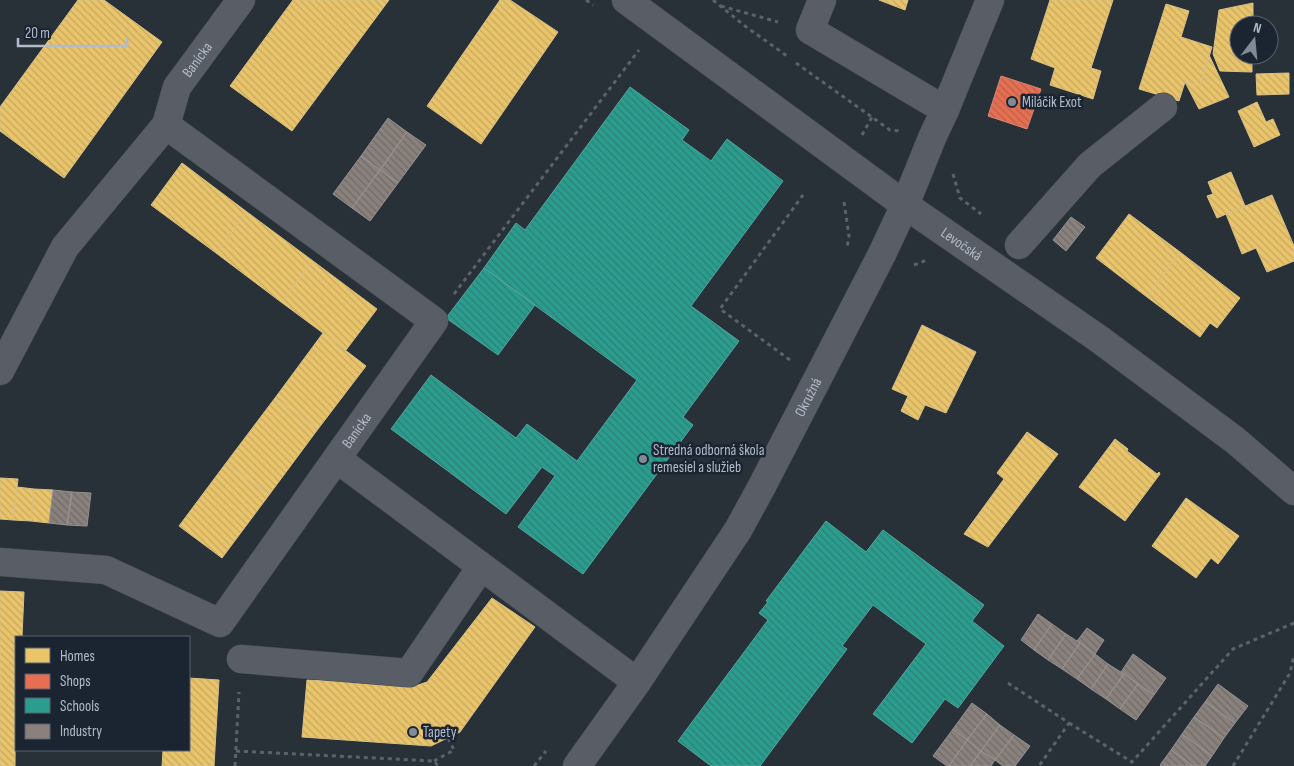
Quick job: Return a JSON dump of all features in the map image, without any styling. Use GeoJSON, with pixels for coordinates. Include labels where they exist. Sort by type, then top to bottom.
{"type":"FeatureCollection","features":[{"type":"Feature","properties":{"kind":"street","name":"Banícka"},"geometry":{"type":"LineString","coordinates":[[0,371],[65,247],[166,125],[176,87],[241,0]]}},
{"type":"Feature","properties":{"kind":"street","name":"Levočská"},"geometry":{"type":"LineString","coordinates":[[626,0],[905,205],[1106,345],[1236,441],[1294,491]]}},
{"type":"Feature","properties":{"kind":"street"},"geometry":{"type":"LineString","coordinates":[[822,0],[810,30],[945,110]]}},
{"type":"Feature","properties":{"kind":"street","name":"Okružná"},"geometry":{"type":"LineString","coordinates":[[584,764],[738,530],[780,452],[869,280],[905,205],[990,0]]}},
{"type":"Feature","properties":{"kind":"street"},"geometry":{"type":"LineString","coordinates":[[1019,245],[1090,165],[1163,107]]}},
{"type":"Feature","properties":{"kind":"street"},"geometry":{"type":"LineString","coordinates":[[166,125],[434,321]]}},
{"type":"Feature","properties":{"kind":"street","name":"Banícka"},"geometry":{"type":"LineString","coordinates":[[0,562],[106,570],[220,623],[434,321]]}},
{"type":"Feature","properties":{"kind":"street"},"geometry":{"type":"LineString","coordinates":[[337,459],[637,682]]}},
{"type":"Feature","properties":{"kind":"street"},"geometry":{"type":"LineString","coordinates":[[241,659],[409,673],[481,567]]}},
{"type":"Feature","properties":{"kind":"path"},"geometry":{"type":"LineString","coordinates":[[586,0],[598,9]]}},
{"type":"Feature","properties":{"kind":"path"},"geometry":{"type":"LineString","coordinates":[[720,6],[810,30]]}},
{"type":"Feature","properties":{"kind":"path"},"geometry":{"type":"LineString","coordinates":[[434,321],[639,50]]}},
{"type":"Feature","properties":{"kind":"path"},"geometry":{"type":"LineString","coordinates":[[862,135],[872,117]]}},
{"type":"Feature","properties":{"kind":"path"},"geometry":{"type":"LineString","coordinates":[[953,171],[960,198],[1019,245]]}},
{"type":"Feature","properties":{"kind":"path"},"geometry":{"type":"LineString","coordinates":[[792,362],[720,310],[803,195]]}},
{"type":"Feature","properties":{"kind":"path"},"geometry":{"type":"LineString","coordinates":[[844,201],[849,236],[846,252]]}},
{"type":"Feature","properties":{"kind":"path"},"geometry":{"type":"LineString","coordinates":[[907,268],[931,258]]}},
{"type":"Feature","properties":{"kind":"path"},"geometry":{"type":"LineString","coordinates":[[1008,683],[1132,762],[1233,650],[1294,623]]}},
{"type":"Feature","properties":{"kind":"path"},"geometry":{"type":"LineString","coordinates":[[1233,766],[1290,673],[1294,655]]}},
{"type":"Feature","properties":{"kind":"path"},"geometry":{"type":"LineString","coordinates":[[1039,766],[1069,723]]}},
{"type":"Feature","properties":{"kind":"path"},"geometry":{"type":"LineString","coordinates":[[236,751],[434,761],[454,750],[448,738]]}},
{"type":"Feature","properties":{"kind":"path"},"geometry":{"type":"LineString","coordinates":[[534,766],[546,750]]}},
{"type":"Feature","properties":{"kind":"path"},"geometry":{"type":"LineString","coordinates":[[434,761],[438,766]]}},
{"type":"Feature","properties":{"kind":"building: Homes"},"geometry":{"type":"Polygon","coordinates":[[[78,0],[104,0],[162,42],[64,178],[0,131],[0,107],[78,0]]]}},
{"type":"Feature","properties":{"kind":"building: Homes"},"geometry":{"type":"Polygon","coordinates":[[[293,0],[389,0],[292,131],[230,86],[293,0]]]}},
{"type":"Feature","properties":{"kind":"building: Homes"},"geometry":{"type":"Polygon","coordinates":[[[500,0],[510,0],[558,32],[481,144],[427,106],[500,0]]]}},
{"type":"Feature","properties":{"kind":"building: Homes"},"geometry":{"type":"Polygon","coordinates":[[[879,0],[908,0],[905,10],[879,0]]]}},
{"type":"Feature","properties":{"kind":"building: Homes"},"geometry":{"type":"Polygon","coordinates":[[[1050,0],[1113,0],[1091,68],[1101,71],[1093,99],[1050,85],[1055,68],[1031,59],[1050,0]]]}},
{"type":"Feature","properties":{"kind":"building: Homes"},"geometry":{"type":"Polygon","coordinates":[[[1253,3],[1253,15],[1229,15],[1229,65],[1252,65],[1252,72],[1220,71],[1213,54],[1219,10],[1253,3]]]}},
{"type":"Feature","properties":{"kind":"building: Homes"},"geometry":{"type":"Polygon","coordinates":[[[1166,4],[1189,11],[1181,37],[1212,47],[1200,86],[1185,82],[1179,101],[1139,89],[1166,4]]]}},
{"type":"Feature","properties":{"kind":"building: Homes"},"geometry":{"type":"Polygon","coordinates":[[[1209,55],[1229,97],[1199,109],[1185,82],[1200,86],[1209,55]]]}},
{"type":"Feature","properties":{"kind":"building: Homes"},"geometry":{"type":"Polygon","coordinates":[[[1289,73],[1289,94],[1257,95],[1256,74],[1289,73]]]}},
{"type":"Feature","properties":{"kind":"building: Homes"},"geometry":{"type":"Polygon","coordinates":[[[1257,102],[1266,122],[1273,119],[1280,135],[1254,147],[1238,111],[1257,102]]]}},
{"type":"Feature","properties":{"kind":"building: Homes"},"geometry":{"type":"Polygon","coordinates":[[[182,163],[247,212],[216,253],[151,205],[182,163]]]}},
{"type":"Feature","properties":{"kind":"building: Homes"},"geometry":{"type":"Polygon","coordinates":[[[1231,172],[1245,206],[1217,218],[1207,196],[1213,194],[1208,182],[1231,172]]]}},
{"type":"Feature","properties":{"kind":"building: Homes"},"geometry":{"type":"Polygon","coordinates":[[[1272,195],[1294,246],[1294,261],[1267,272],[1256,248],[1242,254],[1226,214],[1272,195]]]}},
{"type":"Feature","properties":{"kind":"building: Homes"},"geometry":{"type":"Polygon","coordinates":[[[247,212],[313,261],[281,302],[216,253],[247,212]]]}},
{"type":"Feature","properties":{"kind":"building: Homes"},"geometry":{"type":"Polygon","coordinates":[[[1129,214],[1180,252],[1147,297],[1096,258],[1129,214]]]}},
{"type":"Feature","properties":{"kind":"building: Homes"},"geometry":{"type":"Polygon","coordinates":[[[1180,252],[1240,298],[1217,328],[1210,323],[1200,337],[1147,297],[1180,252]]]}},
{"type":"Feature","properties":{"kind":"building: Homes"},"geometry":{"type":"Polygon","coordinates":[[[313,261],[377,309],[346,350],[281,302],[313,261]]]}},
{"type":"Feature","properties":{"kind":"building: Homes"},"geometry":{"type":"Polygon","coordinates":[[[922,325],[976,352],[946,413],[925,405],[918,420],[901,411],[908,396],[892,389],[922,325]]]}},
{"type":"Feature","properties":{"kind":"building: Homes"},"geometry":{"type":"Polygon","coordinates":[[[323,333],[366,366],[318,429],[275,398],[323,333]]]}},
{"type":"Feature","properties":{"kind":"building: Homes"},"geometry":{"type":"Polygon","coordinates":[[[275,398],[318,429],[269,495],[226,463],[275,398]]]}},
{"type":"Feature","properties":{"kind":"building: Homes"},"geometry":{"type":"Polygon","coordinates":[[[1027,432],[1058,454],[988,547],[964,534],[1004,479],[997,473],[1027,432]]]}},
{"type":"Feature","properties":{"kind":"building: Homes"},"geometry":{"type":"Polygon","coordinates":[[[1115,439],[1128,449],[1127,451],[1157,474],[1159,472],[1160,474],[1125,521],[1079,487],[1115,439]]]}},
{"type":"Feature","properties":{"kind":"building: Homes"},"geometry":{"type":"Polygon","coordinates":[[[226,463],[269,495],[222,558],[179,526],[226,463]]]}},
{"type":"Feature","properties":{"kind":"building: Homes"},"geometry":{"type":"Polygon","coordinates":[[[0,478],[18,479],[13,520],[0,519],[0,478]]]}},
{"type":"Feature","properties":{"kind":"building: Homes"},"geometry":{"type":"Polygon","coordinates":[[[17,487],[34,489],[31,521],[13,520],[17,487]]]}},
{"type":"Feature","properties":{"kind":"building: Homes"},"geometry":{"type":"Polygon","coordinates":[[[34,489],[53,490],[49,523],[31,521],[34,489]]]}},
{"type":"Feature","properties":{"kind":"building: Homes"},"geometry":{"type":"Polygon","coordinates":[[[1186,498],[1239,536],[1218,564],[1211,558],[1196,578],[1152,546],[1186,498]]]}},
{"type":"Feature","properties":{"kind":"building: Homes"},"geometry":{"type":"Polygon","coordinates":[[[0,591],[24,592],[22,636],[15,636],[15,766],[0,766],[0,591]]]}},
{"type":"Feature","properties":{"kind":"building: Homes"},"geometry":{"type":"Polygon","coordinates":[[[492,598],[535,627],[460,732],[431,746],[302,737],[307,680],[418,685],[427,682],[492,598]]]}},
{"type":"Feature","properties":{"kind":"building: Homes"},"geometry":{"type":"Polygon","coordinates":[[[190,678],[219,680],[214,766],[162,766],[163,751],[190,751],[190,678]]]}},
{"type":"Feature","properties":{"kind":"building: Shops"},"geometry":{"type":"Polygon","coordinates":[[[1001,76],[1041,89],[1027,129],[988,116],[1001,76]]]}},
{"type":"Feature","properties":{"kind":"building: Schools"},"geometry":{"type":"Polygon","coordinates":[[[630,87],[689,130],[682,140],[711,161],[727,139],[783,181],[691,306],[739,341],[683,417],[693,425],[583,574],[518,527],[555,476],[542,467],[506,514],[391,429],[431,375],[516,438],[527,424],[577,461],[637,380],[484,268],[516,223],[525,230],[630,87]]]}},
{"type":"Feature","properties":{"kind":"building: Schools"},"geometry":{"type":"Polygon","coordinates":[[[484,268],[535,305],[498,355],[446,318],[484,268]]]}},
{"type":"Feature","properties":{"kind":"building: Schools"},"geometry":{"type":"Polygon","coordinates":[[[826,521],[866,552],[883,530],[984,605],[972,621],[1004,646],[958,708],[945,699],[912,743],[873,714],[926,644],[873,605],[842,646],[847,649],[760,766],[711,766],[678,741],[768,620],[759,613],[768,602],[766,601],[826,521]]]}},
{"type":"Feature","properties":{"kind":"building: Industry"},"geometry":{"type":"Polygon","coordinates":[[[388,118],[407,132],[380,170],[361,156],[388,118]]]}},
{"type":"Feature","properties":{"kind":"building: Industry"},"geometry":{"type":"Polygon","coordinates":[[[407,132],[426,145],[398,183],[380,170],[407,132]]]}},
{"type":"Feature","properties":{"kind":"building: Industry"},"geometry":{"type":"Polygon","coordinates":[[[361,156],[380,170],[352,208],[333,194],[361,156]]]}},
{"type":"Feature","properties":{"kind":"building: Industry"},"geometry":{"type":"Polygon","coordinates":[[[380,170],[398,183],[370,221],[352,208],[380,170]]]}},
{"type":"Feature","properties":{"kind":"building: Industry"},"geometry":{"type":"Polygon","coordinates":[[[1071,217],[1085,227],[1066,251],[1053,240],[1071,217]]]}},
{"type":"Feature","properties":{"kind":"building: Industry"},"geometry":{"type":"Polygon","coordinates":[[[53,490],[72,492],[67,525],[49,523],[53,490]]]}},
{"type":"Feature","properties":{"kind":"building: Industry"},"geometry":{"type":"Polygon","coordinates":[[[72,492],[91,493],[87,526],[67,525],[72,492]]]}},
{"type":"Feature","properties":{"kind":"building: Industry"},"geometry":{"type":"Polygon","coordinates":[[[1038,614],[1052,624],[1034,650],[1021,640],[1038,614]]]}},
{"type":"Feature","properties":{"kind":"building: Industry"},"geometry":{"type":"Polygon","coordinates":[[[1052,624],[1066,634],[1048,660],[1034,650],[1052,624]]]}},
{"type":"Feature","properties":{"kind":"building: Industry"},"geometry":{"type":"Polygon","coordinates":[[[1087,628],[1104,640],[1095,654],[1077,641],[1087,628]]]}},
{"type":"Feature","properties":{"kind":"building: Industry"},"geometry":{"type":"Polygon","coordinates":[[[1066,634],[1080,643],[1062,669],[1048,660],[1066,634]]]}},
{"type":"Feature","properties":{"kind":"building: Industry"},"geometry":{"type":"Polygon","coordinates":[[[1080,643],[1095,654],[1077,679],[1062,669],[1080,643]]]}},
{"type":"Feature","properties":{"kind":"building: Industry"},"geometry":{"type":"Polygon","coordinates":[[[1095,654],[1108,664],[1091,689],[1077,679],[1095,654]]]}},
{"type":"Feature","properties":{"kind":"building: Industry"},"geometry":{"type":"Polygon","coordinates":[[[1133,654],[1166,678],[1154,695],[1121,672],[1133,654]]]}},
{"type":"Feature","properties":{"kind":"building: Industry"},"geometry":{"type":"Polygon","coordinates":[[[1108,664],[1124,674],[1106,699],[1091,689],[1108,664]]]}},
{"type":"Feature","properties":{"kind":"building: Industry"},"geometry":{"type":"Polygon","coordinates":[[[1124,674],[1138,684],[1120,709],[1106,699],[1124,674]]]}},
{"type":"Feature","properties":{"kind":"building: Industry"},"geometry":{"type":"Polygon","coordinates":[[[1138,684],[1154,695],[1136,720],[1120,709],[1138,684]]]}},
{"type":"Feature","properties":{"kind":"building: Industry"},"geometry":{"type":"Polygon","coordinates":[[[1218,684],[1248,706],[1235,723],[1205,702],[1218,684]]]}},
{"type":"Feature","properties":{"kind":"building: Industry"},"geometry":{"type":"Polygon","coordinates":[[[1205,702],[1235,723],[1224,738],[1194,717],[1205,702]]]}},
{"type":"Feature","properties":{"kind":"building: Industry"},"geometry":{"type":"Polygon","coordinates":[[[972,703],[987,714],[967,740],[953,729],[972,703]]]}},
{"type":"Feature","properties":{"kind":"building: Industry"},"geometry":{"type":"Polygon","coordinates":[[[987,714],[1000,725],[981,751],[967,740],[987,714]]]}},
{"type":"Feature","properties":{"kind":"building: Industry"},"geometry":{"type":"Polygon","coordinates":[[[1194,717],[1224,738],[1212,756],[1182,734],[1194,717]]]}},
{"type":"Feature","properties":{"kind":"building: Industry"},"geometry":{"type":"Polygon","coordinates":[[[1000,725],[1014,735],[995,760],[981,751],[1000,725]]]}},
{"type":"Feature","properties":{"kind":"building: Industry"},"geometry":{"type":"Polygon","coordinates":[[[953,729],[967,740],[949,766],[947,766],[933,756],[953,729]]]}},
{"type":"Feature","properties":{"kind":"building: Industry"},"geometry":{"type":"Polygon","coordinates":[[[1182,734],[1212,756],[1205,766],[1193,766],[1171,750],[1182,734]]]}},
{"type":"Feature","properties":{"kind":"building: Industry"},"geometry":{"type":"Polygon","coordinates":[[[1014,735],[1030,746],[1015,766],[1003,766],[995,760],[1014,735]]]}},
{"type":"Feature","properties":{"kind":"building: Industry"},"geometry":{"type":"Polygon","coordinates":[[[967,740],[981,751],[970,766],[949,766],[967,740]]]}},
{"type":"Feature","properties":{"kind":"building: Industry"},"geometry":{"type":"Polygon","coordinates":[[[1171,750],[1193,766],[1161,766],[1171,750]]]}},
{"type":"Feature","properties":{"kind":"building: Industry"},"geometry":{"type":"Polygon","coordinates":[[[981,751],[995,760],[991,766],[970,766],[981,751]]]}},
{"type":"Feature","properties":{"kind":"place","name":"Miláčik Exot"},"geometry":{"type":"Point","coordinates":[1012,102]}},
{"type":"Feature","properties":{"kind":"place","name":"Stredná odborná škola remesiel a služieb"},"geometry":{"type":"Point","coordinates":[643,459]}},
{"type":"Feature","properties":{"kind":"place","name":"Tapety"},"geometry":{"type":"Point","coordinates":[413,732]}}]}
